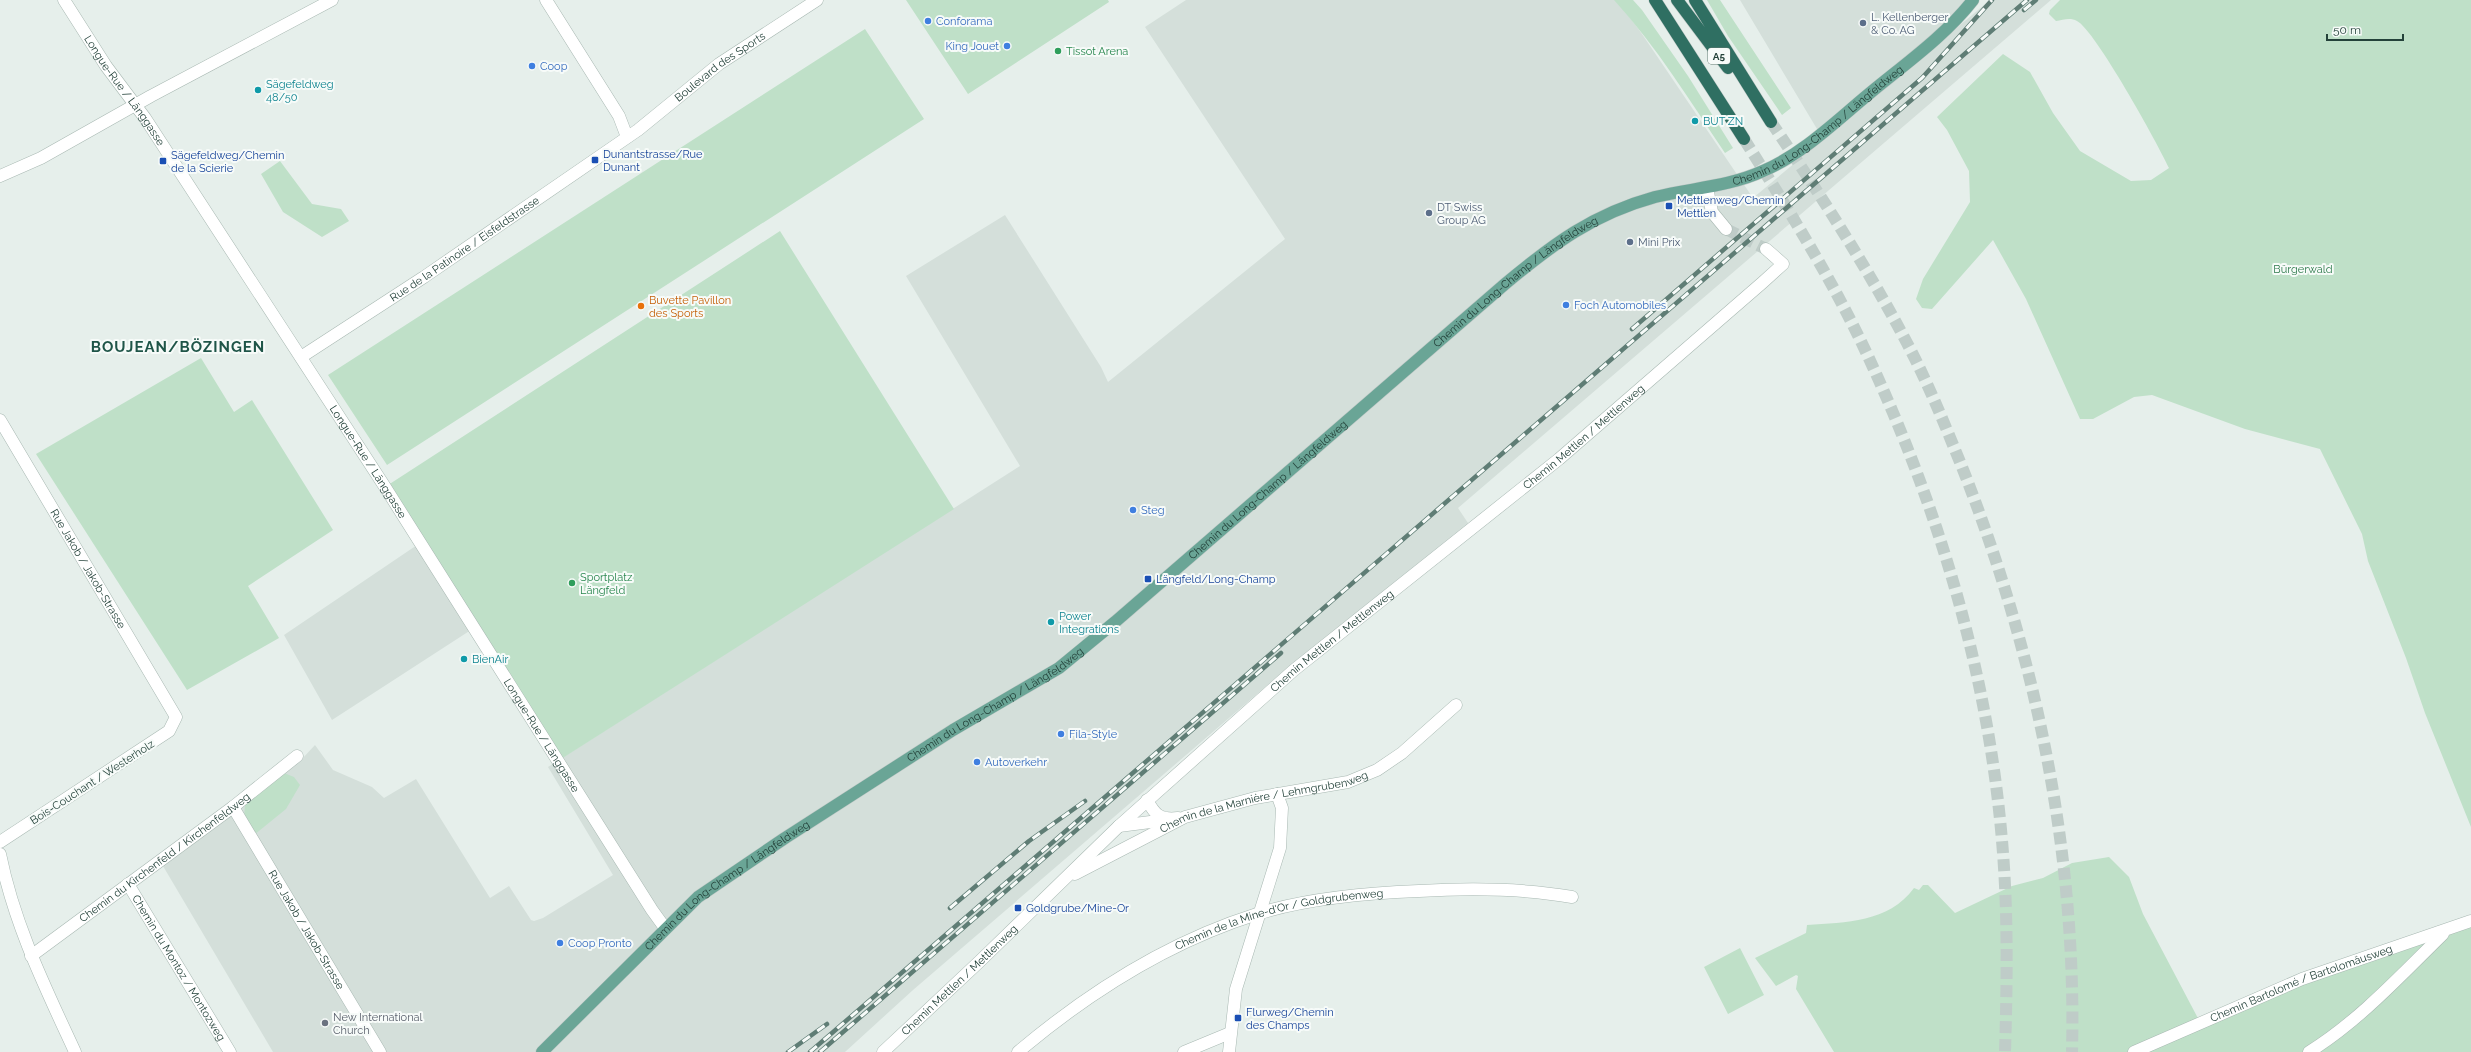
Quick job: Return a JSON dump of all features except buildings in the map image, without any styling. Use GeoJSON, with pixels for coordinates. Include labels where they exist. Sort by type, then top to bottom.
{"type":"FeatureCollection","features":[{"type":"Feature","properties":{"kind":"highway"},"geometry":{"type":"LineString","coordinates":[[1648,0],[1684,47]]}},
{"type":"Feature","properties":{"kind":"highway","name":"A5"},"geometry":{"type":"LineString","coordinates":[[1655,0],[1744,139]]}},
{"type":"Feature","properties":{"kind":"highway","name":"A5"},"geometry":{"type":"LineString","coordinates":[[1677,0],[1771,122]]}},
{"type":"Feature","properties":{"kind":"highway"},"geometry":{"type":"LineString","coordinates":[[1695,0],[1763,110]]}},
{"type":"Feature","properties":{"kind":"main road","name":"Chemin du Long-Champ / Längfeldweg"},"geometry":{"type":"LineString","coordinates":[[542,1052],[665,928],[698,897],[741,867],[953,730],[1059,668],[1115,622],[1510,280],[1562,238],[1603,215],[1627,206],[1674,193],[1730,184],[1762,172],[1792,155],[1938,36],[1973,0]]}},
{"type":"Feature","properties":{"kind":"street","name":"Longue-Rue / Länggasse"},"geometry":{"type":"LineString","coordinates":[[64,0],[106,66],[135,105],[386,487],[647,903],[665,928]]}},
{"type":"Feature","properties":{"kind":"street"},"geometry":{"type":"LineString","coordinates":[[0,176],[41,158],[135,105],[332,0]]}},
{"type":"Feature","properties":{"kind":"street"},"geometry":{"type":"LineString","coordinates":[[546,0],[619,116],[627,137]]}},
{"type":"Feature","properties":{"kind":"street","name":"Boulevard des Sports"},"geometry":{"type":"LineString","coordinates":[[627,137],[664,110],[719,64],[816,0]]}},
{"type":"Feature","properties":{"kind":"street","name":"Rue de la Patinoire / Eisfeldstrasse"},"geometry":{"type":"LineString","coordinates":[[301,357],[424,277],[627,137]]}},
{"type":"Feature","properties":{"kind":"street"},"geometry":{"type":"LineString","coordinates":[[1707,188],[1712,212],[1726,230]]}},
{"type":"Feature","properties":{"kind":"street","name":"Chemin Mettlen / Mettlenweg"},"geometry":{"type":"LineString","coordinates":[[883,1052],[980,961],[1119,826],[1294,670],[1559,459],[1783,264],[1766,249]]}},
{"type":"Feature","properties":{"kind":"street","name":"Rue Jakob / Jakob-Strasse"},"geometry":{"type":"LineString","coordinates":[[0,420],[176,717]]}},
{"type":"Feature","properties":{"kind":"street","name":"Chemin de la Marnière / Lehmgrubenweg"},"geometry":{"type":"LineString","coordinates":[[1060,883],[1185,817],[1277,794],[1348,782],[1377,770],[1402,753],[1456,705]]}},
{"type":"Feature","properties":{"kind":"street","name":"Bois-Couchant / Westerholz"},"geometry":{"type":"LineString","coordinates":[[0,842],[169,732],[176,717]]}},
{"type":"Feature","properties":{"kind":"street","name":"Chemin du Kirchenfeld / Kirchenfeldweg"},"geometry":{"type":"LineString","coordinates":[[31,956],[233,807],[297,756]]}},
{"type":"Feature","properties":{"kind":"street"},"geometry":{"type":"LineString","coordinates":[[1229,1052],[1236,989],[1280,848],[1282,808],[1277,794]]}},
{"type":"Feature","properties":{"kind":"street"},"geometry":{"type":"LineString","coordinates":[[1147,800],[1155,814],[1166,820]]}},
{"type":"Feature","properties":{"kind":"street","name":"Rue Jakob / Jakob-Strasse"},"geometry":{"type":"LineString","coordinates":[[233,807],[380,1052]]}},
{"type":"Feature","properties":{"kind":"street"},"geometry":{"type":"LineString","coordinates":[[1119,826],[1185,817]]}},
{"type":"Feature","properties":{"kind":"street"},"geometry":{"type":"LineString","coordinates":[[0,854],[8,891],[31,956],[75,1052]]}},
{"type":"Feature","properties":{"kind":"street","name":"Chemin du Montoz / Montozweg"},"geometry":{"type":"LineString","coordinates":[[128,884],[230,1052]]}},
{"type":"Feature","properties":{"kind":"street","name":"Chemin de la Mine-d'Or / Goldgrubenweg"},"geometry":{"type":"LineString","coordinates":[[1018,1052],[1099,991],[1142,964],[1200,936],[1259,913],[1325,899],[1411,891],[1478,888],[1542,892],[1572,898]]}},
{"type":"Feature","properties":{"kind":"street","name":"Chemin Bartolomé / Bartolomäusweg"},"geometry":{"type":"LineString","coordinates":[[2134,1052],[2302,979],[2471,922]]}},
{"type":"Feature","properties":{"kind":"street"},"geometry":{"type":"LineString","coordinates":[[2309,1052],[2379,997],[2445,931]]}},
{"type":"Feature","properties":{"kind":"street"},"geometry":{"type":"LineString","coordinates":[[1184,1052],[1230,1033]]}},
{"type":"Feature","properties":{"kind":"shaded area"},"geometry":{"type":"Polygon","coordinates":[[[1186,0],[1617,0],[1642,34],[1753,198],[1990,0],[2051,0],[1458,508],[1468,523],[1286,669],[913,990],[845,1052],[273,1052],[163,866],[301,760],[315,745],[333,770],[372,787],[384,798],[416,779],[490,898],[509,886],[531,920],[534,921],[543,918],[613,875],[548,767],[1020,466],[906,276],[1005,215],[1101,367],[1108,382],[1285,239],[1145,27],[1186,0]]]}},
{"type":"Feature","properties":{"kind":"shaded area"},"geometry":{"type":"Polygon","coordinates":[[[1740,0],[1973,0],[1820,134],[1740,0]]]}},
{"type":"Feature","properties":{"kind":"shaded area"},"geometry":{"type":"Polygon","coordinates":[[[420,543],[474,628],[332,720],[284,635],[420,543]]]}},
{"type":"Feature","properties":{"kind":"green space"},"geometry":{"type":"Polygon","coordinates":[[[906,0],[1108,0],[1109,2],[968,94],[906,0]]]}},
{"type":"Feature","properties":{"kind":"green space"},"geometry":{"type":"Polygon","coordinates":[[[1614,0],[1633,0],[1642,10],[1688,76],[1733,148],[1725,153],[1659,55],[1614,0]]]}},
{"type":"Feature","properties":{"kind":"green space"},"geometry":{"type":"Polygon","coordinates":[[[1707,0],[1720,0],[1791,108],[1782,115],[1728,36],[1707,0]]]}},
{"type":"Feature","properties":{"kind":"green space","name":"Bürgerwald"},"geometry":{"type":"Polygon","coordinates":[[[2060,0],[2471,0],[2471,827],[2425,713],[2406,658],[2368,561],[2362,534],[2320,449],[2245,429],[2152,395],[2134,397],[2093,419],[2080,419],[2026,299],[1993,240],[1932,309],[1922,308],[1916,299],[1923,279],[1970,202],[1969,171],[1947,130],[1937,117],[2003,54],[2030,72],[2053,113],[2080,151],[2131,181],[2151,180],[2169,168],[2153,136],[2126,89],[2086,29],[2077,21],[2066,19],[2056,21],[2049,14],[2050,10],[2060,0]]]}},
{"type":"Feature","properties":{"kind":"green space"},"geometry":{"type":"Polygon","coordinates":[[[865,29],[924,119],[387,465],[328,375],[865,29]]]}},
{"type":"Feature","properties":{"kind":"green space"},"geometry":{"type":"Polygon","coordinates":[[[280,161],[312,204],[341,209],[349,221],[322,237],[283,212],[261,174],[280,161]]]}},
{"type":"Feature","properties":{"kind":"green space"},"geometry":{"type":"Polygon","coordinates":[[[780,231],[954,509],[558,761],[385,487],[780,231]]]}},
{"type":"Feature","properties":{"kind":"green space"},"geometry":{"type":"Polygon","coordinates":[[[201,358],[234,412],[252,400],[333,530],[248,586],[279,638],[187,690],[36,454],[201,358]]]}},
{"type":"Feature","properties":{"kind":"green space"},"geometry":{"type":"Polygon","coordinates":[[[284,773],[294,777],[300,785],[286,809],[254,835],[244,817],[245,805],[284,773]]]}},
{"type":"Feature","properties":{"kind":"green space"},"geometry":{"type":"Polygon","coordinates":[[[2109,857],[2129,877],[2143,914],[2201,1024],[2302,979],[2471,921],[2471,1052],[1834,1052],[1796,989],[1798,976],[1796,975],[1776,986],[1755,958],[1806,933],[1807,925],[1851,921],[1879,914],[1904,900],[1914,888],[1919,890],[1923,885],[1928,885],[1955,913],[2012,886],[2043,878],[2072,863],[2109,857]]]}},
{"type":"Feature","properties":{"kind":"green space"},"geometry":{"type":"Polygon","coordinates":[[[1740,948],[1764,995],[1728,1014],[1704,967],[1740,948]]]}},
{"type":"Feature","properties":{"kind":"tunnel"},"geometry":{"type":"LineString","coordinates":[[1771,122],[1807,176],[1876,287],[1922,373],[1962,467],[1988,537],[2011,608],[2030,681],[2046,754],[2059,828],[2067,902],[2072,977],[2072,1052]]}},
{"type":"Feature","properties":{"kind":"tunnel"},"geometry":{"type":"LineString","coordinates":[[1744,139],[1824,271],[1867,354],[1893,413],[1917,474],[1939,535],[1958,597],[1974,660],[1987,724],[2003,853],[2006,903],[2007,977],[2005,1052]]}},
{"type":"Feature","properties":{"kind":"tunnel"},"geometry":{"type":"LineString","coordinates":[[1726,229],[1766,249]]}},
{"type":"Feature","properties":{"kind":"railway"},"geometry":{"type":"LineString","coordinates":[[1632,329],[1922,78],[1992,0]]}},
{"type":"Feature","properties":{"kind":"railway"},"geometry":{"type":"LineString","coordinates":[[810,1052],[2027,0]]}},
{"type":"Feature","properties":{"kind":"railway"},"geometry":{"type":"LineString","coordinates":[[2024,10],[2036,0]]}},
{"type":"Feature","properties":{"kind":"railway"},"geometry":{"type":"LineString","coordinates":[[820,1052],[1281,653]]}},
{"type":"Feature","properties":{"kind":"railway"},"geometry":{"type":"LineString","coordinates":[[950,908],[1029,841],[1085,801]]}},
{"type":"Feature","properties":{"kind":"railway"},"geometry":{"type":"LineString","coordinates":[[788,1052],[827,1024]]}},
{"type":"Feature","properties":{"kind":"place","name":"Conforama"},"geometry":{"type":"Point","coordinates":[928,21]}},
{"type":"Feature","properties":{"kind":"place","name":"L. Kellenberger & Co. AG"},"geometry":{"type":"Point","coordinates":[1863,23]}},
{"type":"Feature","properties":{"kind":"place","name":"King Jouet"},"geometry":{"type":"Point","coordinates":[1007,46]}},
{"type":"Feature","properties":{"kind":"place","name":"Tissot Arena"},"geometry":{"type":"Point","coordinates":[1058,51]}},
{"type":"Feature","properties":{"kind":"place","name":"Coop"},"geometry":{"type":"Point","coordinates":[532,66]}},
{"type":"Feature","properties":{"kind":"place","name":"Sägefeldweg 48/50"},"geometry":{"type":"Point","coordinates":[258,90]}},
{"type":"Feature","properties":{"kind":"place","name":"BUT ZN"},"geometry":{"type":"Point","coordinates":[1695,121]}},
{"type":"Feature","properties":{"kind":"place","name":"Dunantstrasse/Rue Dunant"},"geometry":{"type":"Point","coordinates":[595,160]}},
{"type":"Feature","properties":{"kind":"place","name":"Sägefeldweg/Chemin de la Scierie"},"geometry":{"type":"Point","coordinates":[163,161]}},
{"type":"Feature","properties":{"kind":"place","name":"Mettlenweg/Chemin Mettlen"},"geometry":{"type":"Point","coordinates":[1669,206]}},
{"type":"Feature","properties":{"kind":"place","name":"DT Swiss Group AG"},"geometry":{"type":"Point","coordinates":[1429,213]}},
{"type":"Feature","properties":{"kind":"place","name":"Mini Prix"},"geometry":{"type":"Point","coordinates":[1630,242]}},
{"type":"Feature","properties":{"kind":"place","name":"Foch Automobiles"},"geometry":{"type":"Point","coordinates":[1566,305]}},
{"type":"Feature","properties":{"kind":"place","name":"Buvette Pavillon des Sports"},"geometry":{"type":"Point","coordinates":[641,306]}},
{"type":"Feature","properties":{"kind":"place","name":"Steg"},"geometry":{"type":"Point","coordinates":[1133,510]}},
{"type":"Feature","properties":{"kind":"place","name":"Längfeld/Long-Champ"},"geometry":{"type":"Point","coordinates":[1148,579]}},
{"type":"Feature","properties":{"kind":"place","name":"Sportplatz Längfeld"},"geometry":{"type":"Point","coordinates":[572,583]}},
{"type":"Feature","properties":{"kind":"place","name":"Power Integrations"},"geometry":{"type":"Point","coordinates":[1051,622]}},
{"type":"Feature","properties":{"kind":"place","name":"BienAir"},"geometry":{"type":"Point","coordinates":[464,659]}},
{"type":"Feature","properties":{"kind":"place","name":"Fila-Style"},"geometry":{"type":"Point","coordinates":[1061,734]}},
{"type":"Feature","properties":{"kind":"place","name":"Autoverkehr"},"geometry":{"type":"Point","coordinates":[977,762]}},
{"type":"Feature","properties":{"kind":"place","name":"Goldgrube/Mine-Or"},"geometry":{"type":"Point","coordinates":[1018,908]}},
{"type":"Feature","properties":{"kind":"place","name":"Coop Pronto"},"geometry":{"type":"Point","coordinates":[560,943]}},
{"type":"Feature","properties":{"kind":"place","name":"Flurweg/Chemin des Champs"},"geometry":{"type":"Point","coordinates":[1238,1018]}},
{"type":"Feature","properties":{"kind":"place","name":"New International Church"},"geometry":{"type":"Point","coordinates":[325,1023]}},
{"type":"Feature","properties":{"kind":"district","name":"BOUJEAN/BÖZINGEN"},"geometry":{"type":"Point","coordinates":[178,347]}}]}
